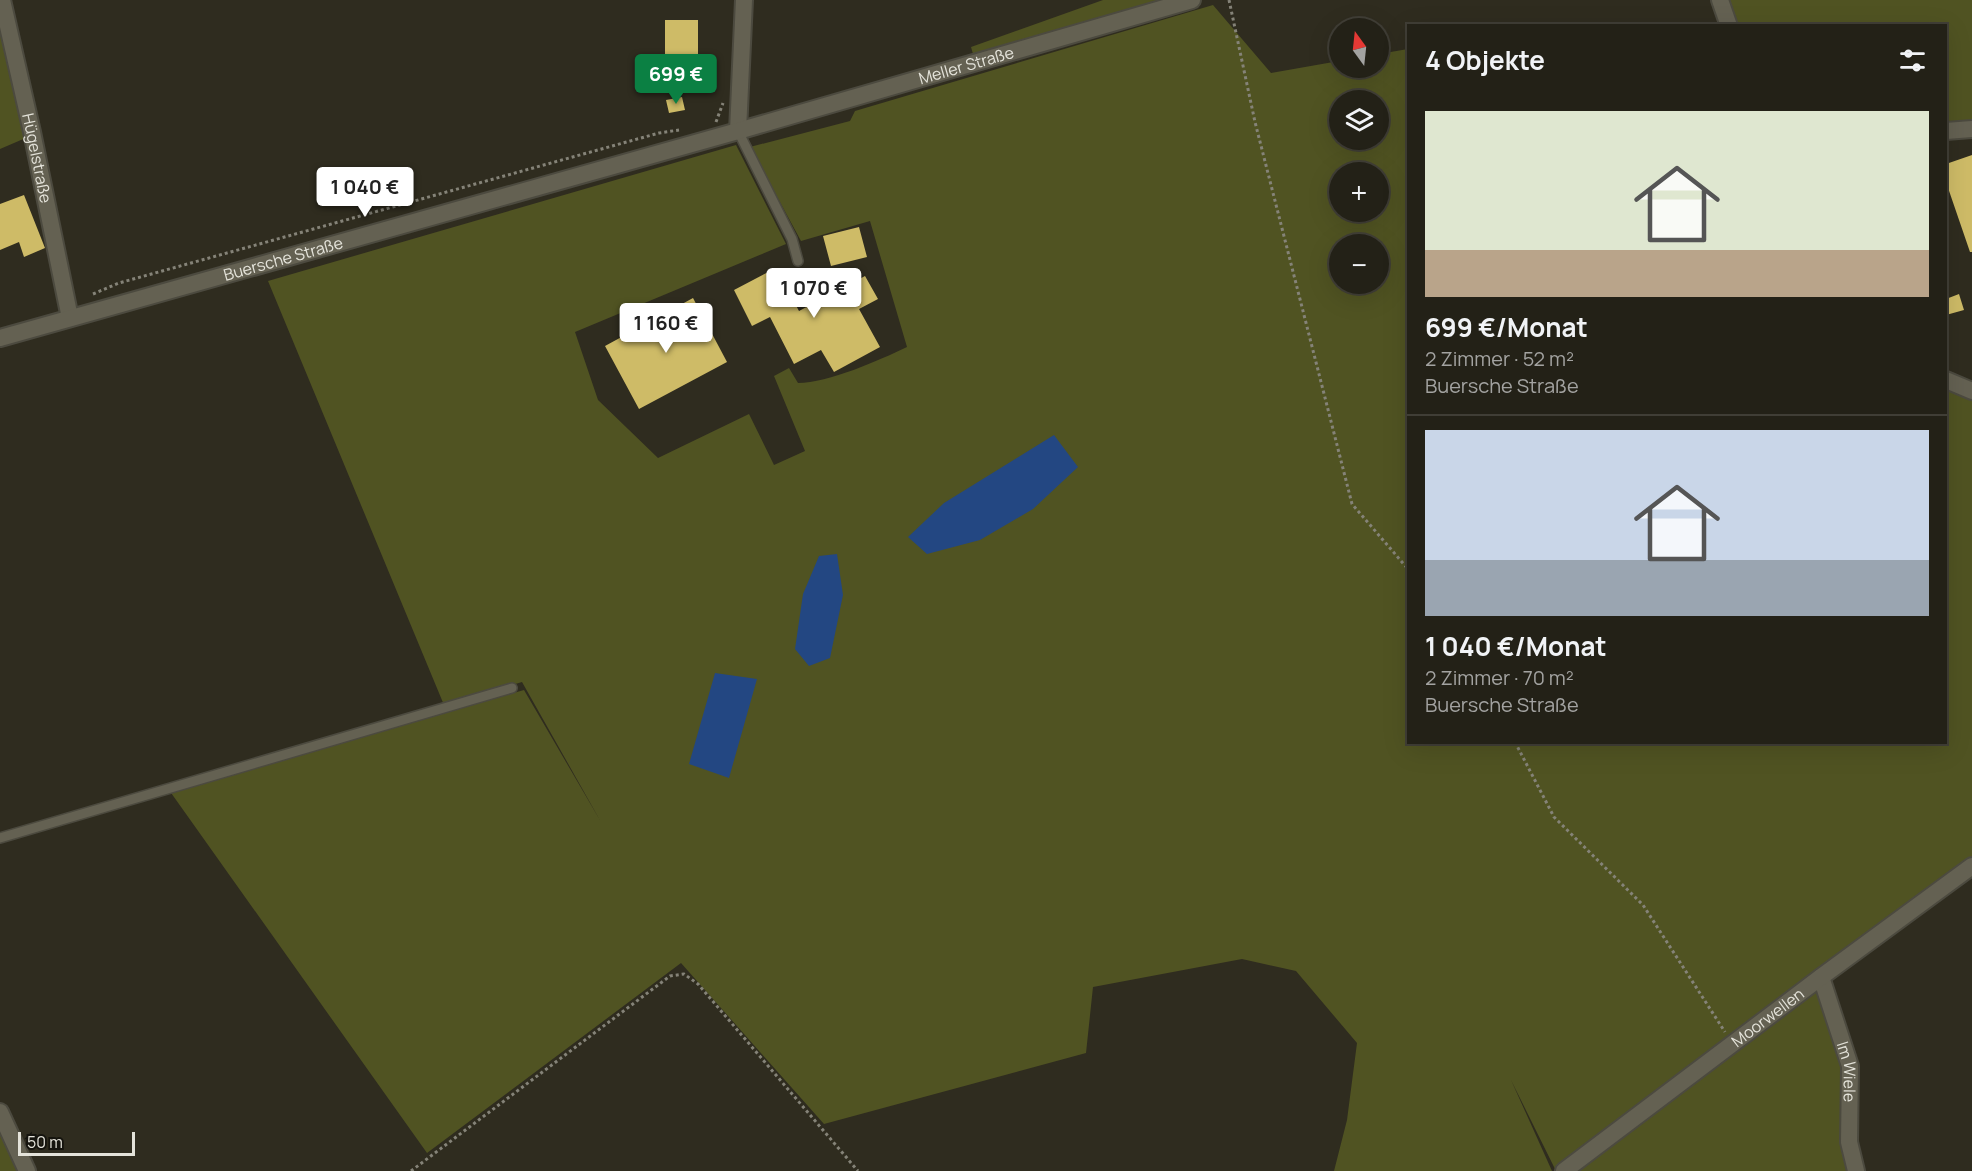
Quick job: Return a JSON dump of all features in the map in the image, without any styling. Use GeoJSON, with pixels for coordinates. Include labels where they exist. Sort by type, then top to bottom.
{"type":"FeatureCollection","features":[{"type":"Feature","properties":{"kind":"main road","name":"Hügelstraße"},"geometry":{"type":"LineString","coordinates":[[2,0],[69,311]]}},
{"type":"Feature","properties":{"kind":"main road"},"geometry":{"type":"LineString","coordinates":[[738,131],[744,0]]}},
{"type":"Feature","properties":{"kind":"main road","name":"Meller Straße"},"geometry":{"type":"LineString","coordinates":[[738,131],[1192,0]]}},
{"type":"Feature","properties":{"kind":"main road"},"geometry":{"type":"LineString","coordinates":[[1720,0],[1728,24]]}},
{"type":"Feature","properties":{"kind":"main road"},"geometry":{"type":"LineString","coordinates":[[1947,131],[1972,129]]}},
{"type":"Feature","properties":{"kind":"main road","name":"Buersche Straße"},"geometry":{"type":"LineString","coordinates":[[0,338],[69,311],[738,131]]}},
{"type":"Feature","properties":{"kind":"main road"},"geometry":{"type":"LineString","coordinates":[[1947,380],[1972,391]]}},
{"type":"Feature","properties":{"kind":"main road","name":"Moorwellen"},"geometry":{"type":"LineString","coordinates":[[1564,1171],[1972,866]]}},
{"type":"Feature","properties":{"kind":"main road","name":"Im Wiele"},"geometry":{"type":"LineString","coordinates":[[1821,977],[1850,1066],[1849,1142],[1856,1171]]}},
{"type":"Feature","properties":{"kind":"main road"},"geometry":{"type":"LineString","coordinates":[[0,1112],[27,1171]]}},
{"type":"Feature","properties":{"kind":"lane"},"geometry":{"type":"LineString","coordinates":[[738,131],[792,239],[798,261]]}},
{"type":"Feature","properties":{"kind":"lane"},"geometry":{"type":"LineString","coordinates":[[0,838],[512,688]]}},
{"type":"Feature","properties":{"kind":"path"},"geometry":{"type":"LineString","coordinates":[[1229,0],[1255,122],[1352,504],[1407,568]]}},
{"type":"Feature","properties":{"kind":"path"},"geometry":{"type":"LineString","coordinates":[[715,124],[738,131]]}},
{"type":"Feature","properties":{"kind":"path"},"geometry":{"type":"LineString","coordinates":[[69,311],[119,284],[647,136],[681,129]]}},
{"type":"Feature","properties":{"kind":"path"},"geometry":{"type":"LineString","coordinates":[[1516,744],[1554,817],[1643,905],[1733,1044]]}},
{"type":"Feature","properties":{"kind":"path"},"geometry":{"type":"LineString","coordinates":[[411,1171],[670,976],[684,974],[698,984],[858,1171]]}},
{"type":"Feature","properties":{"kind":"green space"},"geometry":{"type":"Polygon","coordinates":[[[1103,0],[1168,0],[973,54],[971,47],[1103,0]]]}},
{"type":"Feature","properties":{"kind":"green space"},"geometry":{"type":"Polygon","coordinates":[[[1729,0],[1972,0],[1972,121],[1947,123],[1947,24],[1737,24],[1729,0]]]}},
{"type":"Feature","properties":{"kind":"green space"},"geometry":{"type":"Polygon","coordinates":[[[1213,5],[1271,73],[1329,63],[1329,78],[1389,78],[1389,52],[1407,49],[1407,744],[1947,744],[1947,387],[1972,397],[1972,859],[1818,977],[1847,1067],[1851,1171],[1556,1171],[1511,1080],[1552,1171],[1334,1171],[1347,1120],[1357,1043],[1296,971],[1242,959],[1093,987],[1086,1053],[824,1124],[681,963],[427,1153],[169,790],[524,690],[601,822],[522,682],[444,705],[268,281],[736,145],[786,244],[575,332],[598,400],[658,458],[749,414],[774,465],[805,451],[774,376],[789,368],[798,383],[824,379],[869,364],[907,347],[870,221],[801,241],[750,147],[850,121],[855,111],[1213,5]]]}},
{"type":"Feature","properties":{"kind":"green space"},"geometry":{"type":"Polygon","coordinates":[[[0,11],[28,137],[0,149],[0,11]]]}},
{"type":"Feature","properties":{"kind":"green space"},"geometry":{"type":"Polygon","coordinates":[[[0,1129],[19,1171],[0,1171],[0,1129]]]}},
{"type":"Feature","properties":{"kind":"water"},"geometry":{"type":"Polygon","coordinates":[[[1054,435],[1078,467],[1033,509],[980,540],[927,554],[908,537],[944,503],[1054,435]]]}},
{"type":"Feature","properties":{"kind":"water"},"geometry":{"type":"Polygon","coordinates":[[[837,554],[843,595],[830,658],[809,666],[795,649],[803,594],[819,556],[837,554]]]}},
{"type":"Feature","properties":{"kind":"water"},"geometry":{"type":"Polygon","coordinates":[[[715,673],[757,679],[729,778],[689,764],[715,673]]]}},
{"type":"Feature","properties":{"kind":"building"},"geometry":{"type":"Polygon","coordinates":[[[665,20],[698,20],[698,64],[665,63],[665,20]]]}},
{"type":"Feature","properties":{"kind":"building"},"geometry":{"type":"Polygon","coordinates":[[[682,97],[685,110],[669,113],[666,100],[682,97]]]}},
{"type":"Feature","properties":{"kind":"building"},"geometry":{"type":"Polygon","coordinates":[[[1972,155],[1972,252],[1970,252],[1947,185],[1947,164],[1972,155]]]}},
{"type":"Feature","properties":{"kind":"building"},"geometry":{"type":"Polygon","coordinates":[[[24,195],[45,248],[24,257],[19,242],[0,250],[0,204],[24,195]]]}},
{"type":"Feature","properties":{"kind":"building"},"geometry":{"type":"Polygon","coordinates":[[[859,227],[867,257],[831,266],[823,236],[859,227]]]}},
{"type":"Feature","properties":{"kind":"building"},"geometry":{"type":"Polygon","coordinates":[[[776,268],[799,311],[865,276],[878,299],[859,309],[880,347],[834,372],[821,350],[794,364],[770,317],[752,326],[734,290],[776,268]]]}},
{"type":"Feature","properties":{"kind":"building"},"geometry":{"type":"Polygon","coordinates":[[[1959,294],[1964,310],[1947,315],[1947,299],[1959,294]]]}},
{"type":"Feature","properties":{"kind":"building"},"geometry":{"type":"Polygon","coordinates":[[[693,298],[727,362],[639,409],[605,346],[693,298]]]}}]}
